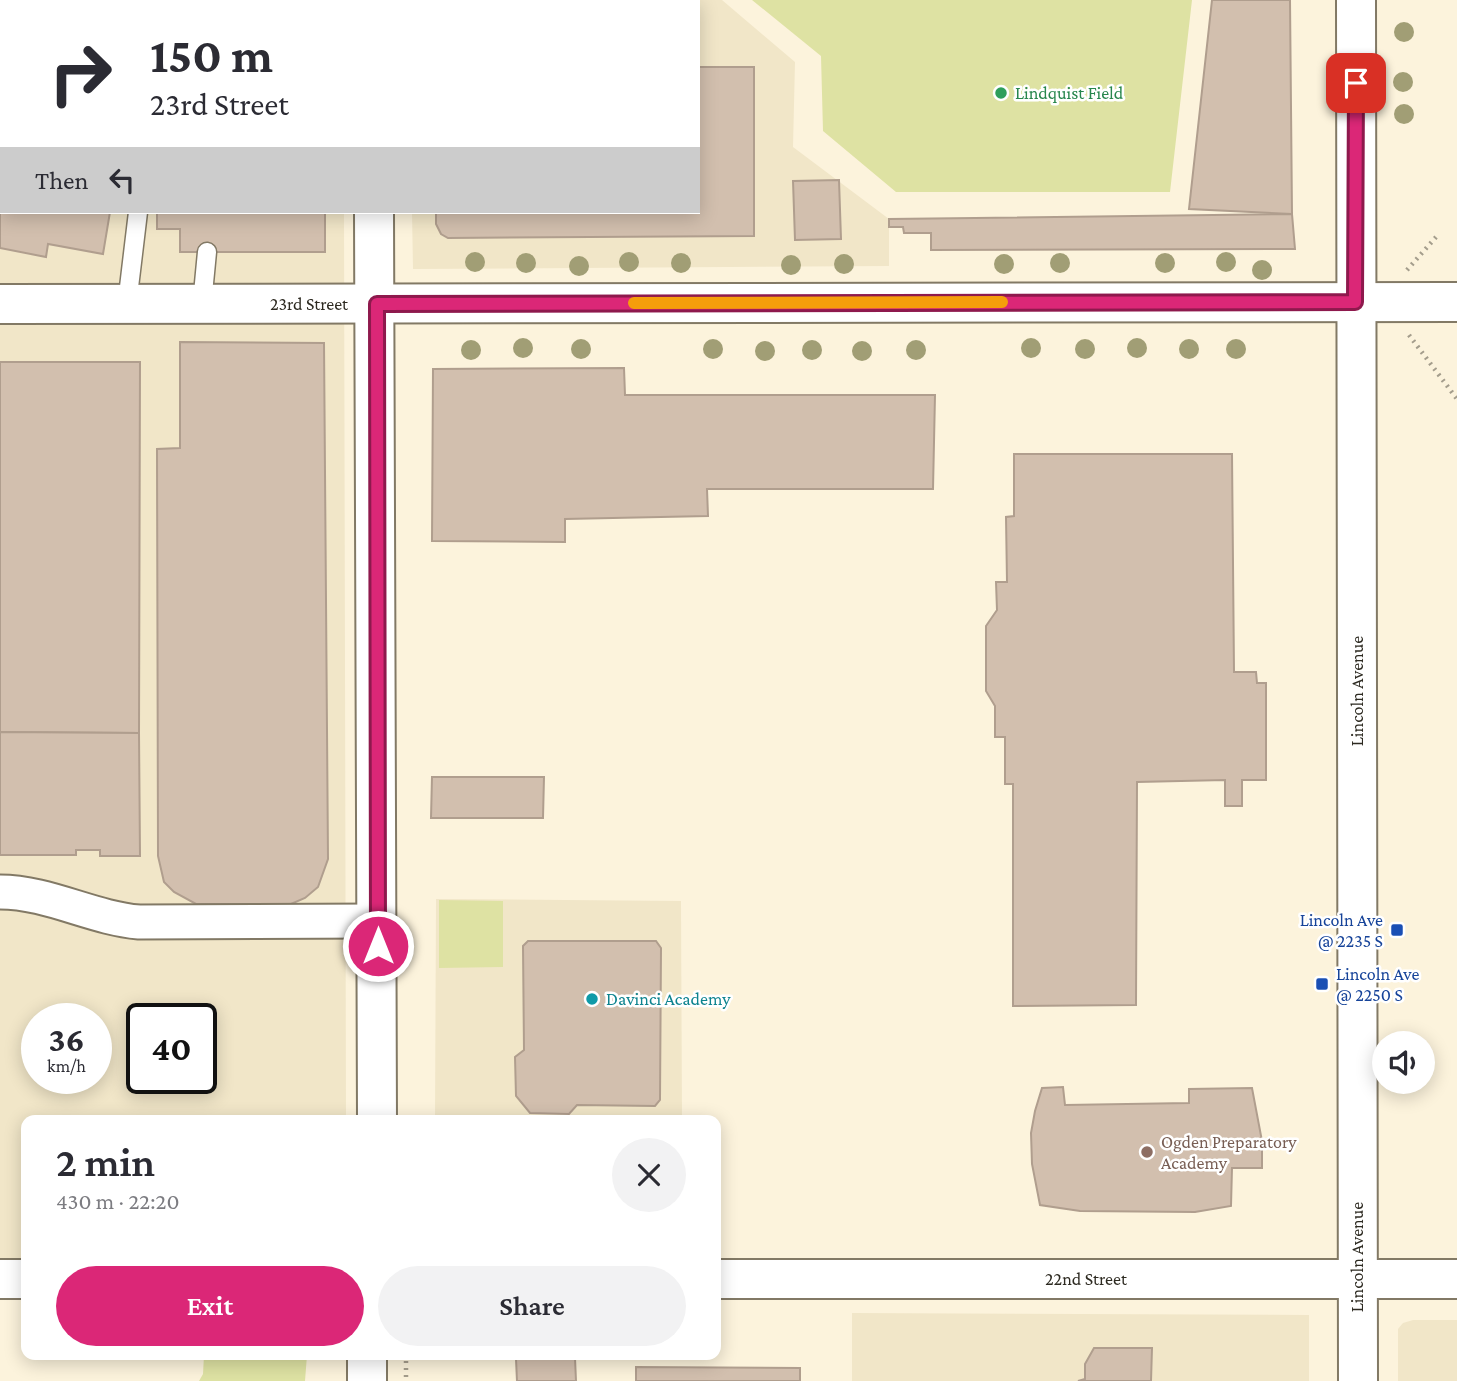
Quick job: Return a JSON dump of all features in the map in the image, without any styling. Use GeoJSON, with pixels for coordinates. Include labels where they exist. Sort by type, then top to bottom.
{"type":"FeatureCollection","features":[{"type":"Feature","properties":{"kind":"street","name":"Lincoln Avenue"},"geometry":{"type":"LineString","coordinates":[[1356,0],[1358,1381]]}},
{"type":"Feature","properties":{"kind":"street"},"geometry":{"type":"LineString","coordinates":[[374,214],[377,304],[377,1115]]}},
{"type":"Feature","properties":{"kind":"street","name":"23rd Street"},"geometry":{"type":"LineString","coordinates":[[0,304],[1457,302]]}},
{"type":"Feature","properties":{"kind":"street"},"geometry":{"type":"LineString","coordinates":[[0,892],[36,895],[130,921],[378,921]]}},
{"type":"Feature","properties":{"kind":"street"},"geometry":{"type":"LineString","coordinates":[[0,1279],[21,1279]]}},
{"type":"Feature","properties":{"kind":"street","name":"22nd Street"},"geometry":{"type":"LineString","coordinates":[[721,1279],[1457,1279]]}},
{"type":"Feature","properties":{"kind":"street"},"geometry":{"type":"LineString","coordinates":[[367,1360],[367,1381]]}},
{"type":"Feature","properties":{"kind":"lane"},"geometry":{"type":"LineString","coordinates":[[127,304],[138,214]]}},
{"type":"Feature","properties":{"kind":"lane"},"geometry":{"type":"LineString","coordinates":[[202,304],[207,252]]}},
{"type":"Feature","properties":{"kind":"path"},"geometry":{"type":"LineString","coordinates":[[1407,270],[1436,237]]}},
{"type":"Feature","properties":{"kind":"path"},"geometry":{"type":"LineString","coordinates":[[1406,332],[1457,399]]}},
{"type":"Feature","properties":{"kind":"path"},"geometry":{"type":"LineString","coordinates":[[405,1360],[406,1381]]}},
{"type":"Feature","properties":{"kind":"shaded area"},"geometry":{"type":"Polygon","coordinates":[[[700,0],[722,0],[795,62],[793,147],[889,219],[889,266],[413,269],[412,214],[700,214],[700,0]]]}},
{"type":"Feature","properties":{"kind":"shaded area"},"geometry":{"type":"Polygon","coordinates":[[[0,214],[344,214],[346,1115],[21,1115],[21,1260],[0,1260],[0,214]]]}},
{"type":"Feature","properties":{"kind":"shaded area"},"geometry":{"type":"Polygon","coordinates":[[[436,899],[681,901],[682,1115],[435,1115],[436,899]]]}},
{"type":"Feature","properties":{"kind":"shaded area"},"geometry":{"type":"Polygon","coordinates":[[[852,1313],[1309,1315],[1309,1381],[852,1381],[852,1313]]]}},
{"type":"Feature","properties":{"kind":"shaded area"},"geometry":{"type":"Polygon","coordinates":[[[1413,1320],[1457,1320],[1457,1381],[1398,1381],[1398,1329],[1403,1323],[1413,1320]]]}},
{"type":"Feature","properties":{"kind":"green space","name":"Lindquist Field"},"geometry":{"type":"Polygon","coordinates":[[[752,0],[1192,0],[1170,192],[896,192],[823,131],[821,56],[752,0]]]}},
{"type":"Feature","properties":{"kind":"green space"},"geometry":{"type":"Polygon","coordinates":[[[439,900],[503,901],[503,967],[439,968],[439,900]]]}},
{"type":"Feature","properties":{"kind":"green space"},"geometry":{"type":"Polygon","coordinates":[[[204,1360],[307,1360],[305,1381],[199,1381],[203,1374],[204,1360]]]}},
{"type":"Feature","properties":{"kind":"building"},"geometry":{"type":"Polygon","coordinates":[[[1212,0],[1290,0],[1292,214],[1189,209],[1212,0]]]}},
{"type":"Feature","properties":{"kind":"building"},"geometry":{"type":"Polygon","coordinates":[[[700,67],[754,67],[754,236],[448,238],[441,234],[436,224],[436,214],[700,214],[700,67]]]}},
{"type":"Feature","properties":{"kind":"building"},"geometry":{"type":"Polygon","coordinates":[[[839,180],[841,239],[795,240],[793,181],[839,180]]]}},
{"type":"Feature","properties":{"kind":"building"},"geometry":{"type":"Polygon","coordinates":[[[0,214],[110,214],[103,254],[48,244],[46,257],[0,248],[0,214]]]}},
{"type":"Feature","properties":{"kind":"building"},"geometry":{"type":"Polygon","coordinates":[[[157,214],[325,214],[325,252],[180,252],[180,229],[157,229],[157,214]]]}},
{"type":"Feature","properties":{"kind":"building"},"geometry":{"type":"Polygon","coordinates":[[[1292,214],[1295,249],[931,250],[931,233],[904,233],[903,227],[889,227],[889,219],[1292,214]]]}},
{"type":"Feature","properties":{"kind":"building"},"geometry":{"type":"Polygon","coordinates":[[[180,342],[324,343],[328,859],[318,887],[305,898],[291,904],[196,904],[174,892],[164,882],[158,856],[157,449],[180,448],[180,342]]]}},
{"type":"Feature","properties":{"kind":"building"},"geometry":{"type":"Polygon","coordinates":[[[0,362],[140,362],[139,733],[0,732],[0,362]]]}},
{"type":"Feature","properties":{"kind":"building"},"geometry":{"type":"Polygon","coordinates":[[[624,368],[625,395],[935,395],[933,489],[707,489],[708,516],[565,519],[565,542],[432,541],[433,369],[624,368]]]}},
{"type":"Feature","properties":{"kind":"building"},"geometry":{"type":"Polygon","coordinates":[[[1014,454],[1232,454],[1234,672],[1256,672],[1257,683],[1266,683],[1266,780],[1242,780],[1242,806],[1225,806],[1225,780],[1137,782],[1136,1005],[1013,1006],[1013,784],[1005,784],[1005,737],[995,737],[995,706],[986,691],[986,626],[997,610],[996,582],[1007,582],[1006,517],[1014,516],[1014,454]]]}},
{"type":"Feature","properties":{"kind":"building"},"geometry":{"type":"Polygon","coordinates":[[[0,732],[139,733],[140,856],[100,856],[100,850],[76,850],[76,855],[0,855],[0,732]]]}},
{"type":"Feature","properties":{"kind":"building"},"geometry":{"type":"Polygon","coordinates":[[[432,777],[544,777],[543,818],[431,818],[432,777]]]}},
{"type":"Feature","properties":{"kind":"building","name":"Davinci Academy"},"geometry":{"type":"Polygon","coordinates":[[[528,941],[656,941],[661,948],[660,1100],[655,1106],[577,1105],[569,1114],[530,1113],[516,1096],[515,1057],[524,1050],[523,946],[528,941]]]}},
{"type":"Feature","properties":{"kind":"building","name":"Ogden Preparatory Academy"},"geometry":{"type":"Polygon","coordinates":[[[1063,1087],[1065,1105],[1189,1103],[1189,1089],[1252,1088],[1262,1141],[1262,1168],[1232,1168],[1231,1206],[1195,1212],[1080,1211],[1040,1205],[1032,1164],[1031,1133],[1035,1111],[1042,1088],[1063,1087]]]}},
{"type":"Feature","properties":{"kind":"building"},"geometry":{"type":"Polygon","coordinates":[[[1094,1348],[1152,1348],[1151,1381],[1078,1381],[1085,1379],[1085,1364],[1094,1348]]]}},
{"type":"Feature","properties":{"kind":"building"},"geometry":{"type":"Polygon","coordinates":[[[516,1360],[575,1360],[576,1381],[517,1381],[516,1360]]]}},
{"type":"Feature","properties":{"kind":"building"},"geometry":{"type":"Polygon","coordinates":[[[636,1367],[800,1368],[800,1381],[636,1381],[636,1367]]]}},
{"type":"Feature","properties":{"kind":"slow traffic"},"geometry":{"type":"LineString","coordinates":[[634,303],[1002,302]]}},
{"type":"Feature","properties":{"kind":"place","name":"Lindquist Field"},"geometry":{"type":"Point","coordinates":[1001,93]}},
{"type":"Feature","properties":{"kind":"place","name":"Lincoln Ave @ 2235 S"},"geometry":{"type":"Point","coordinates":[1397,930]}},
{"type":"Feature","properties":{"kind":"place","name":"Lincoln Ave @ 2250 S"},"geometry":{"type":"Point","coordinates":[1322,984]}},
{"type":"Feature","properties":{"kind":"place","name":"Davinci Academy"},"geometry":{"type":"Point","coordinates":[592,999]}},
{"type":"Feature","properties":{"kind":"place","name":"Ogden Preparatory Academy"},"geometry":{"type":"Point","coordinates":[1147,1152]}},
{"type":"Feature","properties":{"kind":"route"},"geometry":{"type":"LineString","coordinates":[[378,946],[375,382],[377,304],[1355,302],[1356,83]]}}]}
